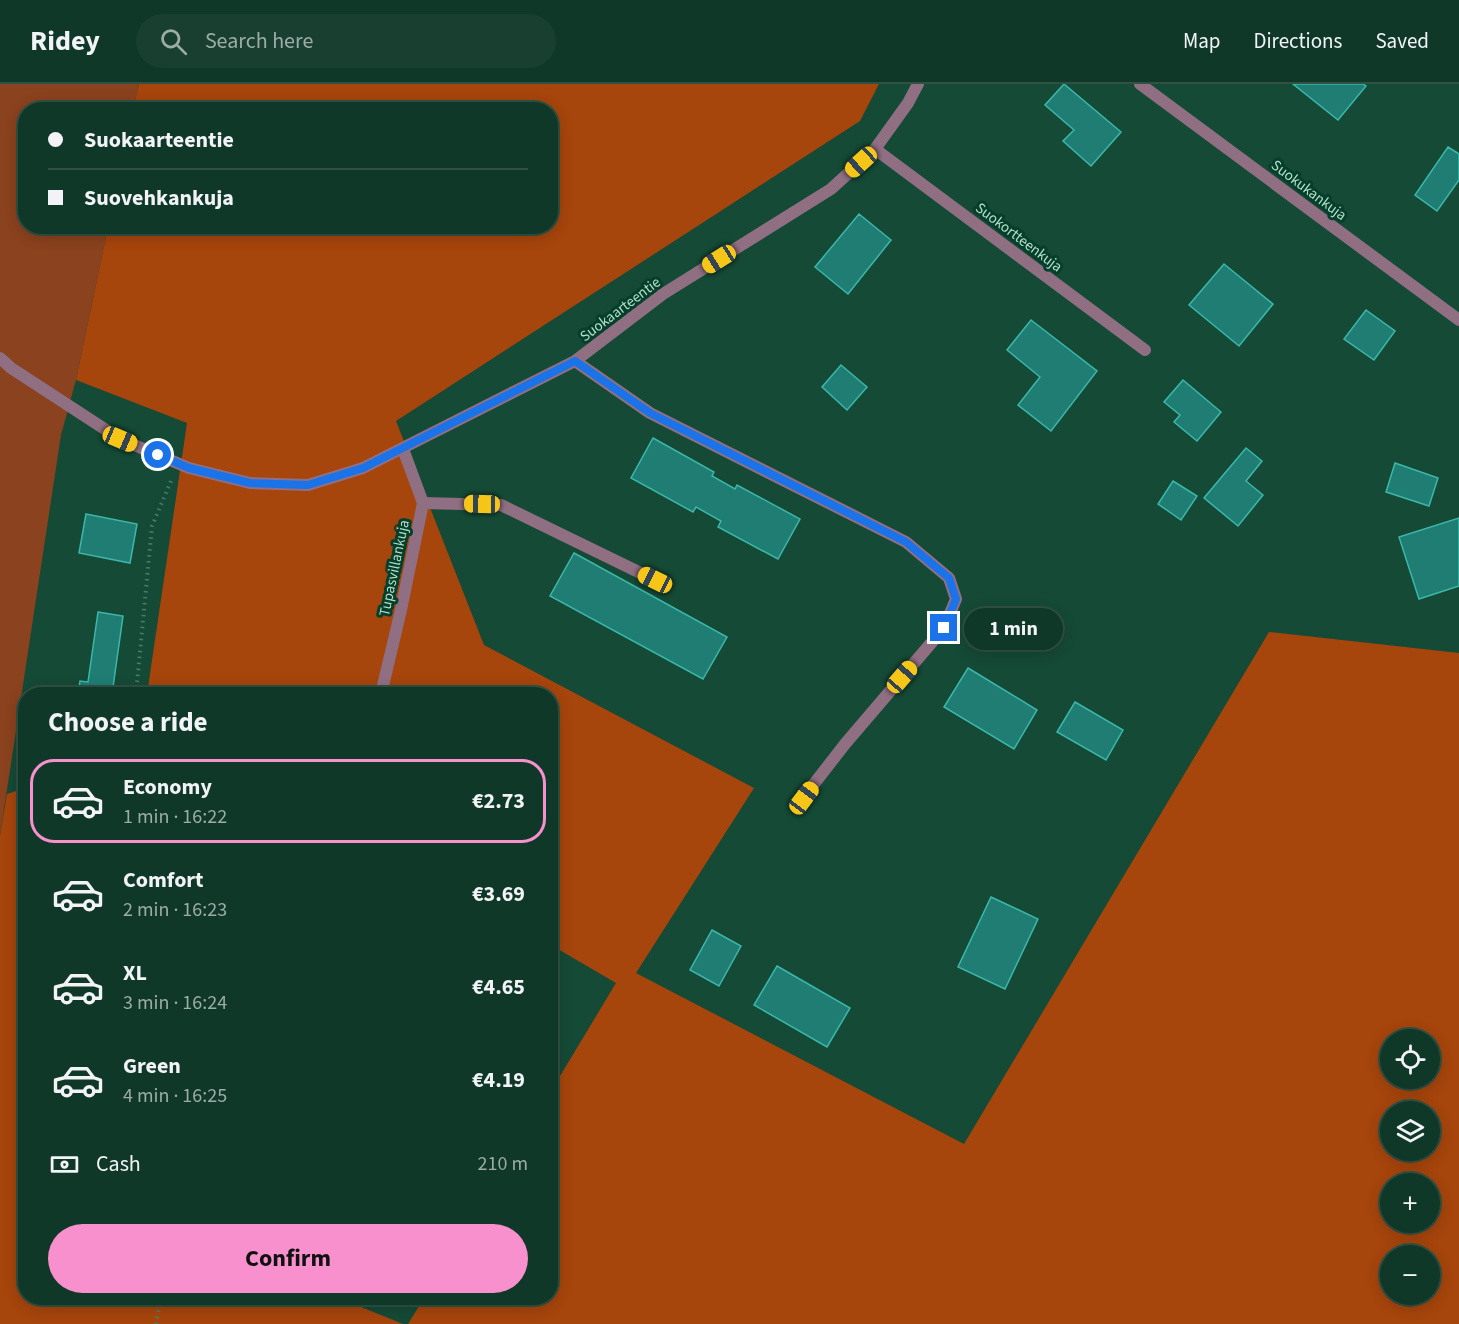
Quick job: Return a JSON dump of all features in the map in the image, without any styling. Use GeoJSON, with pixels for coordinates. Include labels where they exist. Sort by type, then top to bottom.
{"type":"FeatureCollection","features":[{"type":"Feature","properties":{"kind":"street","name":"Suokaarteentie"},"geometry":{"type":"LineString","coordinates":[[0,358],[10,368],[120,439],[177,463],[250,483],[308,485],[363,468],[575,361],[663,294],[831,189],[876,148],[908,103],[918,84]]}},
{"type":"Feature","properties":{"kind":"street","name":"Suokukankuja"},"geometry":{"type":"LineString","coordinates":[[1140,84],[1459,320]]}},
{"type":"Feature","properties":{"kind":"street","name":"Suokortteenkuja"},"geometry":{"type":"LineString","coordinates":[[876,148],[1144,350]]}},
{"type":"Feature","properties":{"kind":"street"},"geometry":{"type":"LineString","coordinates":[[575,361],[650,413],[906,542],[949,578],[956,599],[944,628],[845,744],[804,798]]}},
{"type":"Feature","properties":{"kind":"street","name":"Tupasvillankuja"},"geometry":{"type":"LineString","coordinates":[[383,687],[423,503],[403,449]]}},
{"type":"Feature","properties":{"kind":"street"},"geometry":{"type":"LineString","coordinates":[[423,503],[501,505],[655,580]]}},
{"type":"Feature","properties":{"kind":"path"},"geometry":{"type":"LineString","coordinates":[[137,687],[152,526],[177,463]]}},
{"type":"Feature","properties":{"kind":"path"},"geometry":{"type":"LineString","coordinates":[[156,1324],[160,1305]]}},
{"type":"Feature","properties":{"kind":"shaded area"},"geometry":{"type":"Polygon","coordinates":[[[0,84],[139,84],[135,102],[18,102],[18,234],[107,234],[76,380],[61,435],[23,687],[18,687],[18,718],[0,836],[0,84]]]}},
{"type":"Feature","properties":{"kind":"shaded area"},"geometry":{"type":"Polygon","coordinates":[[[139,84],[879,84],[860,121],[396,421],[484,645],[754,788],[636,973],[964,1144],[1269,632],[1459,653],[1459,1324],[408,1324],[420,1305],[558,1305],[558,1079],[616,983],[558,949],[558,687],[148,687],[187,423],[76,380],[107,234],[558,234],[558,102],[135,102],[139,84]]]}},
{"type":"Feature","properties":{"kind":"shaded area"},"geometry":{"type":"Polygon","coordinates":[[[18,790],[18,1305],[356,1305],[403,1324],[0,1324],[0,836],[7,794],[18,790]]]}},
{"type":"Feature","properties":{"kind":"building"},"geometry":{"type":"Polygon","coordinates":[[[1064,84],[1121,132],[1091,166],[1063,141],[1074,130],[1045,105],[1064,84]]]}},
{"type":"Feature","properties":{"kind":"building"},"geometry":{"type":"Polygon","coordinates":[[[1293,84],[1363,84],[1366,86],[1338,120],[1293,84]]]}},
{"type":"Feature","properties":{"kind":"building"},"geometry":{"type":"Polygon","coordinates":[[[1448,147],[1459,154],[1459,180],[1437,211],[1415,195],[1448,147]]]}},
{"type":"Feature","properties":{"kind":"building"},"geometry":{"type":"Polygon","coordinates":[[[859,214],[891,240],[848,294],[815,267],[859,214]]]}},
{"type":"Feature","properties":{"kind":"building"},"geometry":{"type":"Polygon","coordinates":[[[1224,264],[1273,304],[1239,346],[1189,305],[1224,264]]]}},
{"type":"Feature","properties":{"kind":"building"},"geometry":{"type":"Polygon","coordinates":[[[1366,310],[1395,331],[1374,360],[1344,339],[1366,310]]]}},
{"type":"Feature","properties":{"kind":"building"},"geometry":{"type":"Polygon","coordinates":[[[1031,320],[1097,371],[1051,431],[1018,405],[1040,377],[1007,350],[1031,320]]]}},
{"type":"Feature","properties":{"kind":"building"},"geometry":{"type":"Polygon","coordinates":[[[841,365],[867,387],[847,410],[822,387],[841,365]]]}},
{"type":"Feature","properties":{"kind":"building"},"geometry":{"type":"Polygon","coordinates":[[[1183,380],[1221,412],[1197,441],[1174,422],[1180,415],[1164,402],[1183,380]]]}},
{"type":"Feature","properties":{"kind":"building"},"geometry":{"type":"Polygon","coordinates":[[[653,438],[714,472],[712,476],[735,489],[737,485],[800,519],[778,559],[718,527],[721,521],[696,507],[693,512],[631,478],[653,438]]]}},
{"type":"Feature","properties":{"kind":"building"},"geometry":{"type":"Polygon","coordinates":[[[1246,448],[1262,461],[1246,481],[1263,495],[1238,526],[1204,498],[1246,448]]]}},
{"type":"Feature","properties":{"kind":"building"},"geometry":{"type":"Polygon","coordinates":[[[1395,463],[1438,478],[1429,506],[1386,492],[1395,463]]]}},
{"type":"Feature","properties":{"kind":"building"},"geometry":{"type":"Polygon","coordinates":[[[1173,481],[1197,496],[1181,520],[1158,504],[1173,481]]]}},
{"type":"Feature","properties":{"kind":"building"},"geometry":{"type":"Polygon","coordinates":[[[86,514],[137,524],[130,563],[79,553],[86,514]]]}},
{"type":"Feature","properties":{"kind":"building"},"geometry":{"type":"Polygon","coordinates":[[[1459,518],[1459,586],[1419,599],[1399,537],[1459,518]]]}},
{"type":"Feature","properties":{"kind":"building"},"geometry":{"type":"Polygon","coordinates":[[[574,553],[727,637],[703,679],[550,596],[574,553]]]}},
{"type":"Feature","properties":{"kind":"building"},"geometry":{"type":"Polygon","coordinates":[[[98,612],[123,616],[113,687],[79,687],[80,681],[88,682],[98,612]]]}},
{"type":"Feature","properties":{"kind":"building"},"geometry":{"type":"Polygon","coordinates":[[[968,668],[1037,710],[1014,749],[944,707],[968,668]]]}},
{"type":"Feature","properties":{"kind":"building"},"geometry":{"type":"Polygon","coordinates":[[[1075,702],[1123,730],[1106,760],[1057,732],[1075,702]]]}},
{"type":"Feature","properties":{"kind":"building"},"geometry":{"type":"Polygon","coordinates":[[[991,897],[1038,919],[1005,989],[958,967],[991,897]]]}},
{"type":"Feature","properties":{"kind":"building"},"geometry":{"type":"Polygon","coordinates":[[[712,930],[741,946],[719,986],[690,970],[712,930]]]}},
{"type":"Feature","properties":{"kind":"building"},"geometry":{"type":"Polygon","coordinates":[[[777,966],[850,1008],[827,1047],[754,1005],[777,966]]]}},
{"type":"Feature","properties":{"kind":"route"},"geometry":{"type":"LineString","coordinates":[[158,455],[189,468],[250,483],[308,485],[363,468],[575,361],[650,413],[906,542],[949,578],[956,599],[944,628]]}}]}
